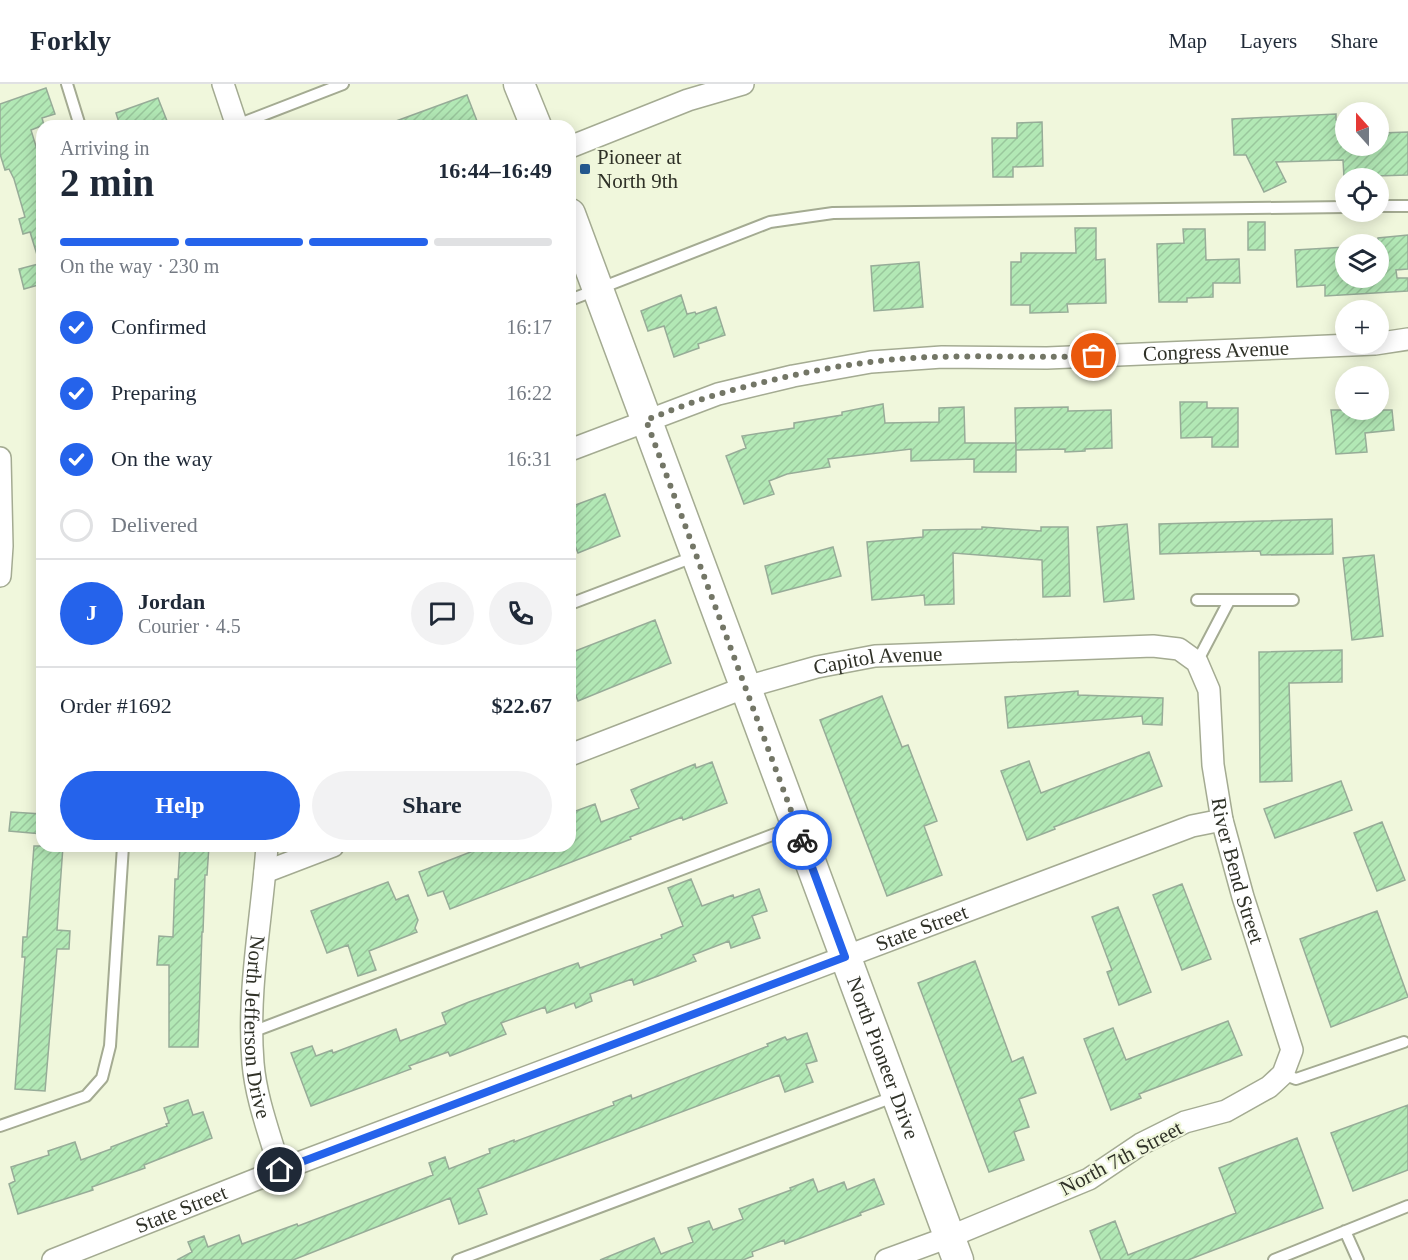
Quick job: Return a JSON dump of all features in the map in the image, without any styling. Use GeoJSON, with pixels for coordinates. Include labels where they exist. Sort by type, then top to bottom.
{"type":"FeatureCollection","features":[{"type":"Feature","properties":{"kind":"street"},"geometry":{"type":"LineString","coordinates":[[224,84],[235,120]]}},
{"type":"Feature","properties":{"kind":"street"},"geometry":{"type":"LineString","coordinates":[[519,84],[534,120]]}},
{"type":"Feature","properties":{"kind":"street"},"geometry":{"type":"LineString","coordinates":[[576,145],[688,100],[743,84]]}},
{"type":"Feature","properties":{"kind":"street","name":"North Pioneer Drive"},"geometry":{"type":"LineString","coordinates":[[576,230],[954,1248]]}},
{"type":"Feature","properties":{"kind":"street","name":"Congress Avenue"},"geometry":{"type":"LineString","coordinates":[[576,448],[718,394],[794,376],[871,362],[942,357],[1059,358],[1375,344],[1408,339]]}},
{"type":"Feature","properties":{"kind":"street"},"geometry":{"type":"LineString","coordinates":[[0,458],[2,546],[0,576]]}},
{"type":"Feature","properties":{"kind":"street","name":"Capitol Avenue"},"geometry":{"type":"LineString","coordinates":[[576,753],[746,687],[816,667],[875,656],[1153,646],[1179,648],[1197,662]]}},
{"type":"Feature","properties":{"kind":"street","name":"River Bend Street"},"geometry":{"type":"LineString","coordinates":[[1197,662],[1209,690],[1213,765],[1222,820],[1243,897],[1292,1050],[1283,1074]]}},
{"type":"Feature","properties":{"kind":"street","name":"State Street"},"geometry":{"type":"LineString","coordinates":[[52,1260],[280,1170],[1192,826],[1222,820]]}},
{"type":"Feature","properties":{"kind":"street","name":"North Jefferson Drive"},"geometry":{"type":"LineString","coordinates":[[267,852],[252,988],[253,1064],[280,1170]]}},
{"type":"Feature","properties":{"kind":"street"},"geometry":{"type":"LineString","coordinates":[[265,872],[317,852]]}},
{"type":"Feature","properties":{"kind":"street","name":"North 7th Street"},"geometry":{"type":"LineString","coordinates":[[886,1260],[954,1248],[1089,1179],[1141,1144],[1185,1122],[1226,1111],[1269,1087],[1283,1074]]}},
{"type":"Feature","properties":{"kind":"lane"},"geometry":{"type":"LineString","coordinates":[[67,84],[79,120]]}},
{"type":"Feature","properties":{"kind":"lane"},"geometry":{"type":"LineString","coordinates":[[252,120],[343,84]]}},
{"type":"Feature","properties":{"kind":"lane"},"geometry":{"type":"LineString","coordinates":[[1389,206],[1408,206]]}},
{"type":"Feature","properties":{"kind":"lane"},"geometry":{"type":"LineString","coordinates":[[576,298],[770,222],[832,213],[1335,207]]}},
{"type":"Feature","properties":{"kind":"lane"},"geometry":{"type":"LineString","coordinates":[[576,602],[697,555]]}},
{"type":"Feature","properties":{"kind":"lane"},"geometry":{"type":"LineString","coordinates":[[1197,600],[1293,600]]}},
{"type":"Feature","properties":{"kind":"lane"},"geometry":{"type":"LineString","coordinates":[[1197,662],[1229,601]]}},
{"type":"Feature","properties":{"kind":"lane"},"geometry":{"type":"LineString","coordinates":[[252,1032],[797,826]]}},
{"type":"Feature","properties":{"kind":"lane"},"geometry":{"type":"LineString","coordinates":[[0,1126],[86,1096],[102,1078],[110,1046],[123,852]]}},
{"type":"Feature","properties":{"kind":"lane"},"geometry":{"type":"LineString","coordinates":[[1283,1074],[1296,1079],[1404,1042]]}},
{"type":"Feature","properties":{"kind":"lane"},"geometry":{"type":"LineString","coordinates":[[458,1260],[897,1095]]}},
{"type":"Feature","properties":{"kind":"lane"},"geometry":{"type":"LineString","coordinates":[[1274,1260],[1294,1256],[1346,1231],[1407,1209]]}},
{"type":"Feature","properties":{"kind":"lane"},"geometry":{"type":"LineString","coordinates":[[1346,1231],[1358,1260]]}},
{"type":"Feature","properties":{"kind":"building"},"geometry":{"type":"Polygon","coordinates":[[[46,88],[55,114],[42,118],[43,120],[36,120],[36,128],[31,130],[36,146],[36,252],[30,232],[23,234],[19,219],[25,217],[14,179],[9,169],[5,170],[0,154],[0,104],[46,88]]]}},
{"type":"Feature","properties":{"kind":"building"},"geometry":{"type":"Polygon","coordinates":[[[467,95],[477,120],[399,120],[467,95]]]}},
{"type":"Feature","properties":{"kind":"building"},"geometry":{"type":"Polygon","coordinates":[[[158,98],[167,120],[118,120],[116,113],[158,98]]]}},
{"type":"Feature","properties":{"kind":"building"},"geometry":{"type":"Polygon","coordinates":[[[1335,114],[1335,156],[1389,156],[1389,133],[1408,132],[1408,175],[1389,176],[1389,168],[1343,168],[1343,160],[1276,162],[1286,182],[1264,192],[1246,155],[1234,155],[1232,119],[1335,114]]]}},
{"type":"Feature","properties":{"kind":"building"},"geometry":{"type":"Polygon","coordinates":[[[1042,122],[1043,166],[1013,167],[1013,177],[993,177],[992,138],[1017,138],[1017,123],[1042,122]]]}},
{"type":"Feature","properties":{"kind":"building"},"geometry":{"type":"Polygon","coordinates":[[[1248,222],[1265,222],[1265,250],[1248,250],[1248,222]]]}},
{"type":"Feature","properties":{"kind":"building"},"geometry":{"type":"Polygon","coordinates":[[[1075,228],[1096,228],[1096,260],[1105,259],[1106,303],[1067,304],[1068,312],[1030,313],[1030,305],[1011,305],[1011,262],[1021,262],[1021,253],[1076,253],[1075,228]]]}},
{"type":"Feature","properties":{"kind":"building"},"geometry":{"type":"Polygon","coordinates":[[[1183,229],[1205,229],[1206,260],[1239,259],[1240,283],[1213,283],[1213,297],[1187,298],[1187,302],[1159,302],[1157,244],[1184,243],[1183,229]]]}},
{"type":"Feature","properties":{"kind":"building"},"geometry":{"type":"Polygon","coordinates":[[[1408,235],[1408,269],[1396,270],[1397,278],[1408,278],[1408,291],[1325,296],[1325,285],[1297,287],[1295,250],[1335,248],[1335,288],[1389,288],[1389,237],[1408,235]]]}},
{"type":"Feature","properties":{"kind":"building"},"geometry":{"type":"Polygon","coordinates":[[[919,262],[923,307],[874,311],[871,266],[919,262]]]}},
{"type":"Feature","properties":{"kind":"building"},"geometry":{"type":"Polygon","coordinates":[[[36,265],[36,286],[24,289],[19,269],[36,265]]]}},
{"type":"Feature","properties":{"kind":"building"},"geometry":{"type":"Polygon","coordinates":[[[681,295],[687,314],[695,312],[696,314],[716,307],[725,335],[698,344],[699,348],[674,357],[664,326],[648,331],[641,311],[681,295]]]}},
{"type":"Feature","properties":{"kind":"building"},"geometry":{"type":"Polygon","coordinates":[[[1180,402],[1207,402],[1207,408],[1238,408],[1238,447],[1212,447],[1212,437],[1181,438],[1180,402]]]}},
{"type":"Feature","properties":{"kind":"building"},"geometry":{"type":"Polygon","coordinates":[[[883,404],[885,423],[939,422],[939,408],[964,407],[965,443],[1016,443],[1016,472],[974,472],[974,459],[911,461],[911,449],[828,459],[830,467],[787,474],[769,481],[774,494],[744,504],[726,456],[746,448],[742,436],[794,428],[794,423],[842,415],[842,412],[883,404]]]}},
{"type":"Feature","properties":{"kind":"building"},"geometry":{"type":"Polygon","coordinates":[[[1068,407],[1068,411],[1111,410],[1112,448],[1065,452],[1065,449],[1016,450],[1015,408],[1068,407]]]}},
{"type":"Feature","properties":{"kind":"building"},"geometry":{"type":"Polygon","coordinates":[[[1331,410],[1335,410],[1335,420],[1389,420],[1389,410],[1392,410],[1394,430],[1365,433],[1367,452],[1336,454],[1331,410]]]}},
{"type":"Feature","properties":{"kind":"building"},"geometry":{"type":"Polygon","coordinates":[[[605,494],[620,536],[578,553],[576,505],[605,494]]]}},
{"type":"Feature","properties":{"kind":"building"},"geometry":{"type":"Polygon","coordinates":[[[1332,519],[1333,554],[1261,555],[1260,551],[1160,554],[1159,524],[1332,519]]]}},
{"type":"Feature","properties":{"kind":"building"},"geometry":{"type":"Polygon","coordinates":[[[1127,524],[1134,599],[1104,602],[1097,527],[1127,524]]]}},
{"type":"Feature","properties":{"kind":"building"},"geometry":{"type":"Polygon","coordinates":[[[982,527],[1041,531],[1041,527],[1068,527],[1070,596],[1043,597],[1042,560],[953,553],[954,604],[925,605],[924,595],[872,600],[867,542],[923,537],[923,530],[982,529],[982,527]]]}},
{"type":"Feature","properties":{"kind":"building"},"geometry":{"type":"Polygon","coordinates":[[[833,547],[841,576],[772,594],[765,566],[833,547]]]}},
{"type":"Feature","properties":{"kind":"building"},"geometry":{"type":"Polygon","coordinates":[[[1374,555],[1383,636],[1352,640],[1343,558],[1374,555]]]}},
{"type":"Feature","properties":{"kind":"building"},"geometry":{"type":"Polygon","coordinates":[[[655,620],[671,663],[578,701],[576,651],[655,620]]]}},
{"type":"Feature","properties":{"kind":"building"},"geometry":{"type":"Polygon","coordinates":[[[1342,650],[1342,682],[1289,683],[1292,781],[1260,782],[1259,652],[1342,650]]]}},
{"type":"Feature","properties":{"kind":"building"},"geometry":{"type":"Polygon","coordinates":[[[1078,691],[1078,695],[1163,698],[1162,725],[1143,724],[1142,716],[1008,728],[1005,697],[1078,691]]]}},
{"type":"Feature","properties":{"kind":"building"},"geometry":{"type":"Polygon","coordinates":[[[882,696],[902,747],[908,745],[937,821],[924,826],[942,875],[887,896],[820,720],[882,696]]]}},
{"type":"Feature","properties":{"kind":"building"},"geometry":{"type":"Polygon","coordinates":[[[1149,752],[1162,786],[1054,827],[1055,829],[1027,840],[1001,771],[1029,761],[1041,793],[1149,752]]]}},
{"type":"Feature","properties":{"kind":"building"},"geometry":{"type":"Polygon","coordinates":[[[712,762],[727,803],[683,820],[682,817],[450,909],[443,891],[428,896],[419,872],[471,852],[576,852],[576,811],[595,804],[601,822],[639,808],[631,790],[695,764],[696,768],[712,762]]]}},
{"type":"Feature","properties":{"kind":"building"},"geometry":{"type":"Polygon","coordinates":[[[1341,781],[1352,810],[1275,838],[1264,809],[1341,781]]]}},
{"type":"Feature","properties":{"kind":"building"},"geometry":{"type":"Polygon","coordinates":[[[11,812],[36,814],[36,833],[9,831],[11,812]]]}},
{"type":"Feature","properties":{"kind":"building"},"geometry":{"type":"Polygon","coordinates":[[[1382,822],[1405,880],[1377,891],[1354,833],[1382,822]]]}},
{"type":"Feature","properties":{"kind":"building"},"geometry":{"type":"Polygon","coordinates":[[[34,846],[36,846],[36,852],[63,852],[57,930],[70,931],[69,949],[57,949],[45,1091],[15,1089],[25,957],[22,957],[23,937],[27,937],[34,846]]]}},
{"type":"Feature","properties":{"kind":"building"},"geometry":{"type":"Polygon","coordinates":[[[180,852],[209,852],[207,875],[205,875],[198,1047],[169,1047],[169,965],[157,965],[159,936],[173,937],[175,879],[178,879],[180,852]]]}},
{"type":"Feature","properties":{"kind":"building"},"geometry":{"type":"Polygon","coordinates":[[[691,879],[702,906],[759,889],[767,911],[752,916],[760,938],[731,948],[729,941],[693,955],[696,961],[658,976],[634,985],[632,979],[590,994],[592,1001],[576,1008],[574,1003],[547,1013],[545,1007],[501,1023],[506,1034],[450,1056],[448,1052],[409,1066],[411,1069],[311,1106],[291,1053],[312,1046],[316,1056],[332,1050],[333,1053],[396,1029],[400,1041],[446,1024],[442,1013],[469,1002],[578,963],[580,968],[662,938],[661,935],[683,926],[668,888],[691,879]]]}},
{"type":"Feature","properties":{"kind":"building"},"geometry":{"type":"Polygon","coordinates":[[[388,882],[396,900],[408,895],[418,920],[415,928],[417,932],[369,951],[376,970],[358,976],[348,945],[327,953],[311,911],[388,882]]]}},
{"type":"Feature","properties":{"kind":"building"},"geometry":{"type":"Polygon","coordinates":[[[1182,884],[1211,959],[1182,970],[1153,895],[1182,884]]]}},
{"type":"Feature","properties":{"kind":"building"},"geometry":{"type":"Polygon","coordinates":[[[1118,907],[1151,992],[1119,1005],[1107,972],[1112,970],[1092,917],[1118,907]]]}},
{"type":"Feature","properties":{"kind":"building"},"geometry":{"type":"Polygon","coordinates":[[[1377,911],[1408,997],[1331,1027],[1300,939],[1377,911]]]}},
{"type":"Feature","properties":{"kind":"building"},"geometry":{"type":"Polygon","coordinates":[[[975,961],[1012,1062],[1023,1057],[1036,1093],[1019,1099],[1029,1127],[1014,1132],[1024,1160],[989,1172],[918,983],[975,961]]]}},
{"type":"Feature","properties":{"kind":"building"},"geometry":{"type":"Polygon","coordinates":[[[1228,1021],[1242,1055],[1139,1094],[1141,1098],[1111,1110],[1084,1039],[1113,1028],[1126,1060],[1228,1021]]]}},
{"type":"Feature","properties":{"kind":"building"},"geometry":{"type":"Polygon","coordinates":[[[807,1033],[817,1061],[806,1064],[813,1082],[785,1092],[779,1075],[478,1189],[487,1214],[459,1224],[450,1198],[293,1260],[177,1260],[192,1252],[188,1242],[204,1236],[208,1247],[239,1235],[242,1244],[297,1224],[298,1226],[433,1175],[429,1163],[445,1157],[449,1169],[490,1153],[489,1149],[614,1105],[613,1102],[631,1095],[632,1099],[768,1046],[767,1044],[785,1037],[787,1040],[807,1033]]]}},
{"type":"Feature","properties":{"kind":"building"},"geometry":{"type":"Polygon","coordinates":[[[188,1100],[193,1115],[203,1112],[212,1138],[144,1165],[145,1168],[92,1187],[93,1190],[18,1214],[9,1184],[15,1181],[11,1167],[49,1155],[48,1151],[75,1142],[81,1160],[111,1149],[111,1147],[167,1126],[166,1124],[169,1123],[164,1108],[188,1100]]]}},
{"type":"Feature","properties":{"kind":"building"},"geometry":{"type":"Polygon","coordinates":[[[1408,1105],[1408,1170],[1353,1191],[1331,1133],[1408,1105]]]}},
{"type":"Feature","properties":{"kind":"building"},"geometry":{"type":"Polygon","coordinates":[[[1297,1138],[1323,1208],[1188,1260],[1101,1260],[1090,1231],[1115,1221],[1128,1255],[1236,1213],[1219,1168],[1297,1138]]]}},
{"type":"Feature","properties":{"kind":"building"},"geometry":{"type":"Polygon","coordinates":[[[813,1179],[818,1192],[844,1182],[847,1190],[874,1179],[884,1204],[785,1244],[784,1240],[752,1252],[753,1256],[743,1260],[600,1260],[654,1238],[661,1254],[693,1242],[688,1228],[709,1221],[713,1230],[743,1219],[739,1209],[791,1190],[790,1188],[813,1179]]]}},
{"type":"Feature","properties":{"kind":"way so far"},"geometry":{"type":"LineString","coordinates":[[802,840],[646,420],[718,394],[794,376],[871,362],[942,357],[1094,356]]}},
{"type":"Feature","properties":{"kind":"place","name":"Pioneer at North 9th"},"geometry":{"type":"Point","coordinates":[585,169]}},
{"type":"Feature","properties":{"kind":"route"},"geometry":{"type":"LineString","coordinates":[[280,1170],[845,957],[802,840]]}}]}
